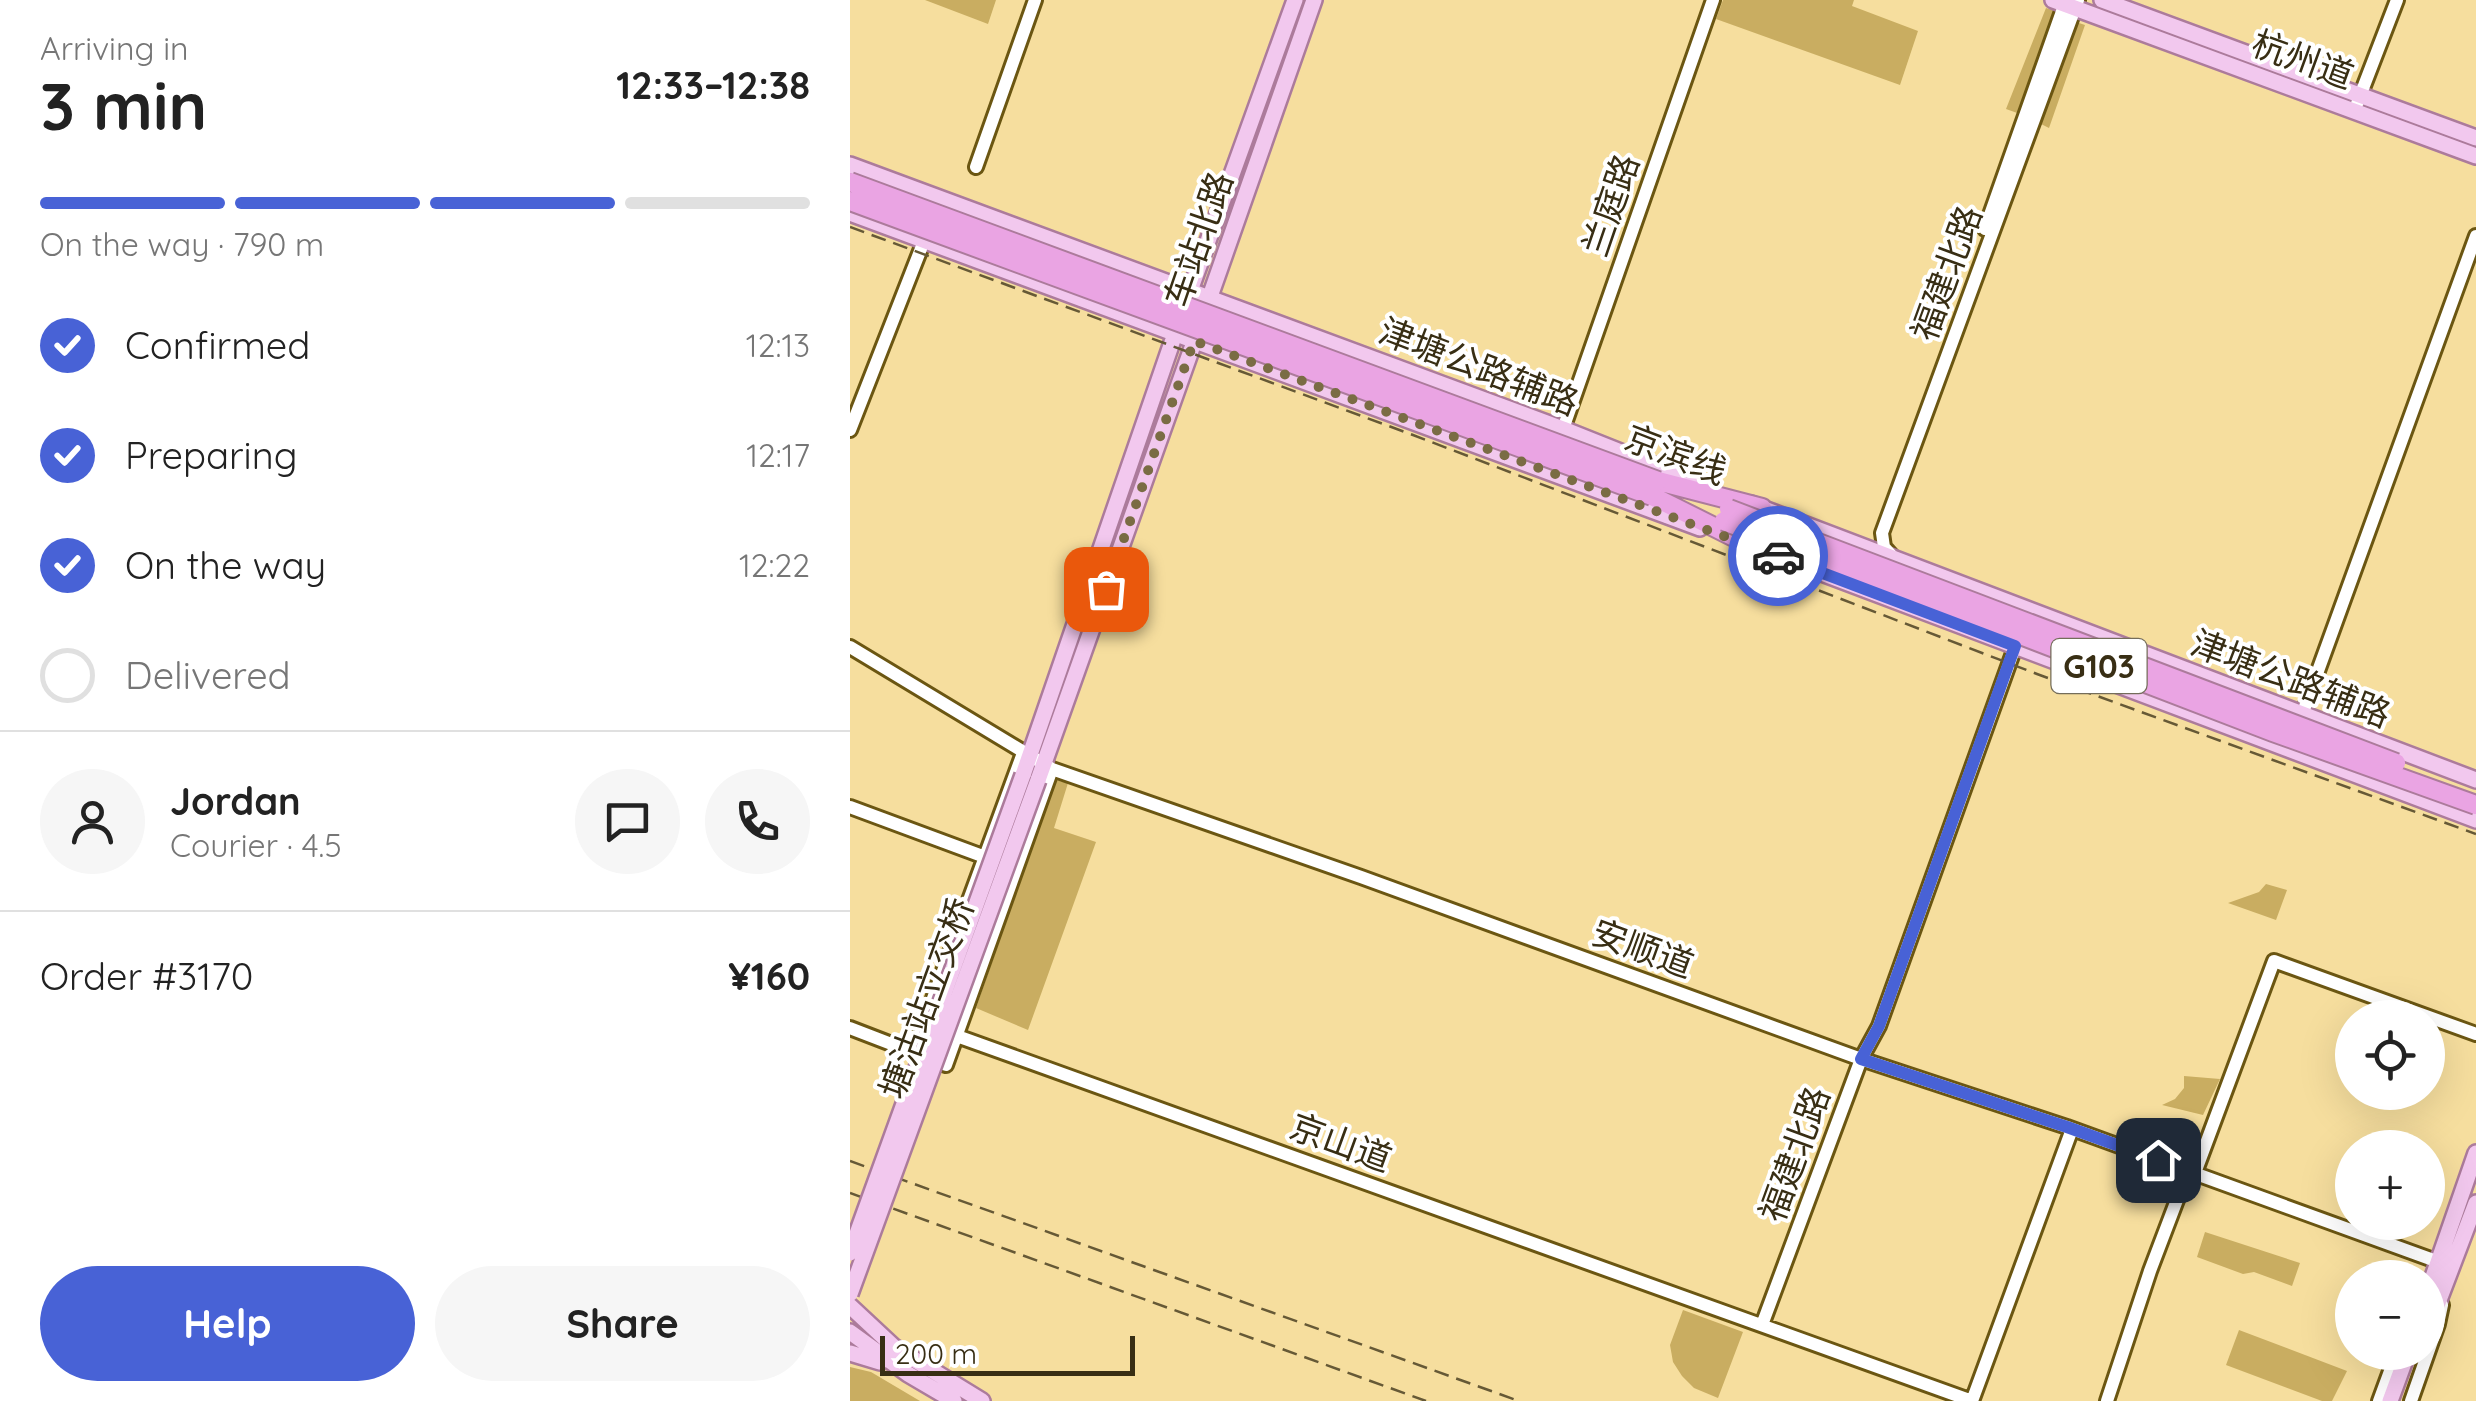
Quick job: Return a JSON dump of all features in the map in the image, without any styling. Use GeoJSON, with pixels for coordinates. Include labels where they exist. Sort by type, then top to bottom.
{"type":"FeatureCollection","features":[{"type":"Feature","properties":{"kind":"highway","name":"京滨线"},"geometry":{"type":"LineString","coordinates":[[850,182],[1655,489]]}},
{"type":"Feature","properties":{"kind":"highway","name":"京滨线"},"geometry":{"type":"LineString","coordinates":[[850,201],[1727,515],[2476,792]]}},
{"type":"Feature","properties":{"kind":"highway"},"geometry":{"type":"LineString","coordinates":[[1655,489],[1762,508]]}},
{"type":"Feature","properties":{"kind":"highway","name":"G103"},"geometry":{"type":"LineString","coordinates":[[1655,489],[1754,547]]}},
{"type":"Feature","properties":{"kind":"highway","name":"京滨线"},"geometry":{"type":"LineString","coordinates":[[1727,515],[2273,732],[2476,805]]}},
{"type":"Feature","properties":{"kind":"main road","name":"车站北路"},"geometry":{"type":"LineString","coordinates":[[1035,767],[1174,334],[1295,0]]}},
{"type":"Feature","properties":{"kind":"main road","name":"车站北路"},"geometry":{"type":"LineString","coordinates":[[1035,767],[1194,341],[1314,0]]}},
{"type":"Feature","properties":{"kind":"main road","name":"杭州道"},"geometry":{"type":"LineString","coordinates":[[2102,0],[2357,102],[2476,156]]}},
{"type":"Feature","properties":{"kind":"main road","name":"杭州道"},"geometry":{"type":"LineString","coordinates":[[2067,2],[2357,102],[2476,138]]}},
{"type":"Feature","properties":{"kind":"main road","name":"津塘公路辅路"},"geometry":{"type":"LineString","coordinates":[[850,165],[1564,429],[1899,562],[2476,780]]}},
{"type":"Feature","properties":{"kind":"main road","name":"津塘公路辅路"},"geometry":{"type":"LineString","coordinates":[[850,212],[2476,820]]}},
{"type":"Feature","properties":{"kind":"main road","name":"塘沽站立交桥"},"geometry":{"type":"LineString","coordinates":[[850,1253],[1035,767]]}},
{"type":"Feature","properties":{"kind":"main road","name":"塘沽站立交桥"},"geometry":{"type":"LineString","coordinates":[[850,1294],[1035,767]]}},
{"type":"Feature","properties":{"kind":"main road"},"geometry":{"type":"LineString","coordinates":[[2441,1260],[2476,1154]]}},
{"type":"Feature","properties":{"kind":"main road"},"geometry":{"type":"LineString","coordinates":[[2445,1260],[2476,1203]]}},
{"type":"Feature","properties":{"kind":"main road"},"geometry":{"type":"LineString","coordinates":[[850,1306],[894,1346],[982,1401]]}},
{"type":"Feature","properties":{"kind":"main road"},"geometry":{"type":"LineString","coordinates":[[850,1332],[954,1401]]}},
{"type":"Feature","properties":{"kind":"main road"},"geometry":{"type":"LineString","coordinates":[[850,1353],[908,1374]]}},
{"type":"Feature","properties":{"kind":"main road"},"geometry":{"type":"LineString","coordinates":[[2390,1401],[2401,1370]]}},
{"type":"Feature","properties":{"kind":"main road"},"geometry":{"type":"LineString","coordinates":[[2400,1401],[2411,1370]]}},
{"type":"Feature","properties":{"kind":"street"},"geometry":{"type":"LineString","coordinates":[[976,167],[1035,0]]}},
{"type":"Feature","properties":{"kind":"street","name":"兰庭路"},"geometry":{"type":"LineString","coordinates":[[1564,429],[1713,0]]}},
{"type":"Feature","properties":{"kind":"street"},"geometry":{"type":"LineString","coordinates":[[2357,102],[2397,0]]}},
{"type":"Feature","properties":{"kind":"street","name":"福建北路"},"geometry":{"type":"LineString","coordinates":[[1843,540],[1867,539],[1875,530],[2067,2]]}},
{"type":"Feature","properties":{"kind":"street","name":"福建北路"},"geometry":{"type":"LineString","coordinates":[[1899,562],[1884,547],[1882,533],[2067,2]]}},
{"type":"Feature","properties":{"kind":"street"},"geometry":{"type":"LineString","coordinates":[[2302,715],[2476,236]]}},
{"type":"Feature","properties":{"kind":"street"},"geometry":{"type":"LineString","coordinates":[[850,430],[924,241]]}},
{"type":"Feature","properties":{"kind":"street","name":"福建北路"},"geometry":{"type":"LineString","coordinates":[[1762,1325],[1861,1059],[1879,1026],[2028,611]]}},
{"type":"Feature","properties":{"kind":"street","name":"安顺道"},"geometry":{"type":"LineString","coordinates":[[850,647],[1035,767],[1361,876],[1861,1059],[2192,1172],[2389,1260]]}},
{"type":"Feature","properties":{"kind":"street"},"geometry":{"type":"LineString","coordinates":[[913,1053],[984,857],[1035,767]]}},
{"type":"Feature","properties":{"kind":"street"},"geometry":{"type":"LineString","coordinates":[[850,1028],[946,1065],[1035,767]]}},
{"type":"Feature","properties":{"kind":"street"},"geometry":{"type":"LineString","coordinates":[[850,807],[984,857]]}},
{"type":"Feature","properties":{"kind":"street"},"geometry":{"type":"LineString","coordinates":[[2107,1401],[2150,1271],[2217,1121],[2274,962],[2476,1034]]}},
{"type":"Feature","properties":{"kind":"street","name":"京山道"},"geometry":{"type":"LineString","coordinates":[[957,1036],[1972,1401]]}},
{"type":"Feature","properties":{"kind":"street"},"geometry":{"type":"LineString","coordinates":[[1972,1401],[2072,1129]]}},
{"type":"Feature","properties":{"kind":"street"},"geometry":{"type":"LineString","coordinates":[[2379,1401],[2390,1370]]}},
{"type":"Feature","properties":{"kind":"street"},"geometry":{"type":"LineString","coordinates":[[2411,1401],[2422,1370]]}},
{"type":"Feature","properties":{"kind":"shaded area"},"geometry":{"type":"Polygon","coordinates":[[[925,0],[996,0],[988,24],[925,0]]]}},
{"type":"Feature","properties":{"kind":"shaded area"},"geometry":{"type":"Polygon","coordinates":[[[1723,0],[1854,0],[1852,6],[1918,31],[1900,85],[1716,19],[1723,0]]]}},
{"type":"Feature","properties":{"kind":"shaded area"},"geometry":{"type":"Polygon","coordinates":[[[2046,8],[2058,12],[2020,114],[2006,109],[2046,8]]]}},
{"type":"Feature","properties":{"kind":"shaded area"},"geometry":{"type":"Polygon","coordinates":[[[2076,22],[2085,25],[2049,128],[2041,124],[2076,22]]]}},
{"type":"Feature","properties":{"kind":"shaded area"},"geometry":{"type":"Polygon","coordinates":[[[1055,780],[1068,783],[1054,828],[1096,842],[1028,1030],[976,1008],[1055,780]]]}},
{"type":"Feature","properties":{"kind":"shaded area"},"geometry":{"type":"Polygon","coordinates":[[[2266,884],[2287,890],[2276,920],[2228,903],[2259,892],[2266,884]]]}},
{"type":"Feature","properties":{"kind":"shaded area"},"geometry":{"type":"Polygon","coordinates":[[[2184,1076],[2220,1079],[2203,1115],[2162,1105],[2175,1099],[2184,1088],[2184,1076]]]}},
{"type":"Feature","properties":{"kind":"shaded area"},"geometry":{"type":"Polygon","coordinates":[[[2205,1232],[2300,1263],[2292,1286],[2197,1257],[2205,1232]]]}},
{"type":"Feature","properties":{"kind":"shaded area"},"geometry":{"type":"Polygon","coordinates":[[[1683,1310],[1743,1332],[1718,1398],[1694,1388],[1673,1362],[1670,1345],[1683,1310]]]}},
{"type":"Feature","properties":{"kind":"shaded area"},"geometry":{"type":"Polygon","coordinates":[[[2239,1330],[2335,1366],[2335,1370],[2347,1371],[2332,1401],[2322,1401],[2226,1365],[2239,1330]]]}},
{"type":"Feature","properties":{"kind":"shaded area"},"geometry":{"type":"Polygon","coordinates":[[[850,1367],[871,1372],[920,1401],[850,1401],[850,1367]]]}},
{"type":"Feature","properties":{"kind":"railway"},"geometry":{"type":"LineString","coordinates":[[850,227],[1413,435],[2037,674],[2476,834]]}},
{"type":"Feature","properties":{"kind":"railway"},"geometry":{"type":"LineString","coordinates":[[850,1161],[1519,1401]]}},
{"type":"Feature","properties":{"kind":"railway"},"geometry":{"type":"LineString","coordinates":[[850,1193],[1426,1401]]}},
{"type":"Feature","properties":{"kind":"way so far"},"geometry":{"type":"LineString","coordinates":[[1106,589],[1194,341],[1778,556]]}},
{"type":"Feature","properties":{"kind":"route"},"geometry":{"type":"LineString","coordinates":[[1778,556],[2015,646],[1879,1026],[1861,1059],[2158,1160]]}}]}
